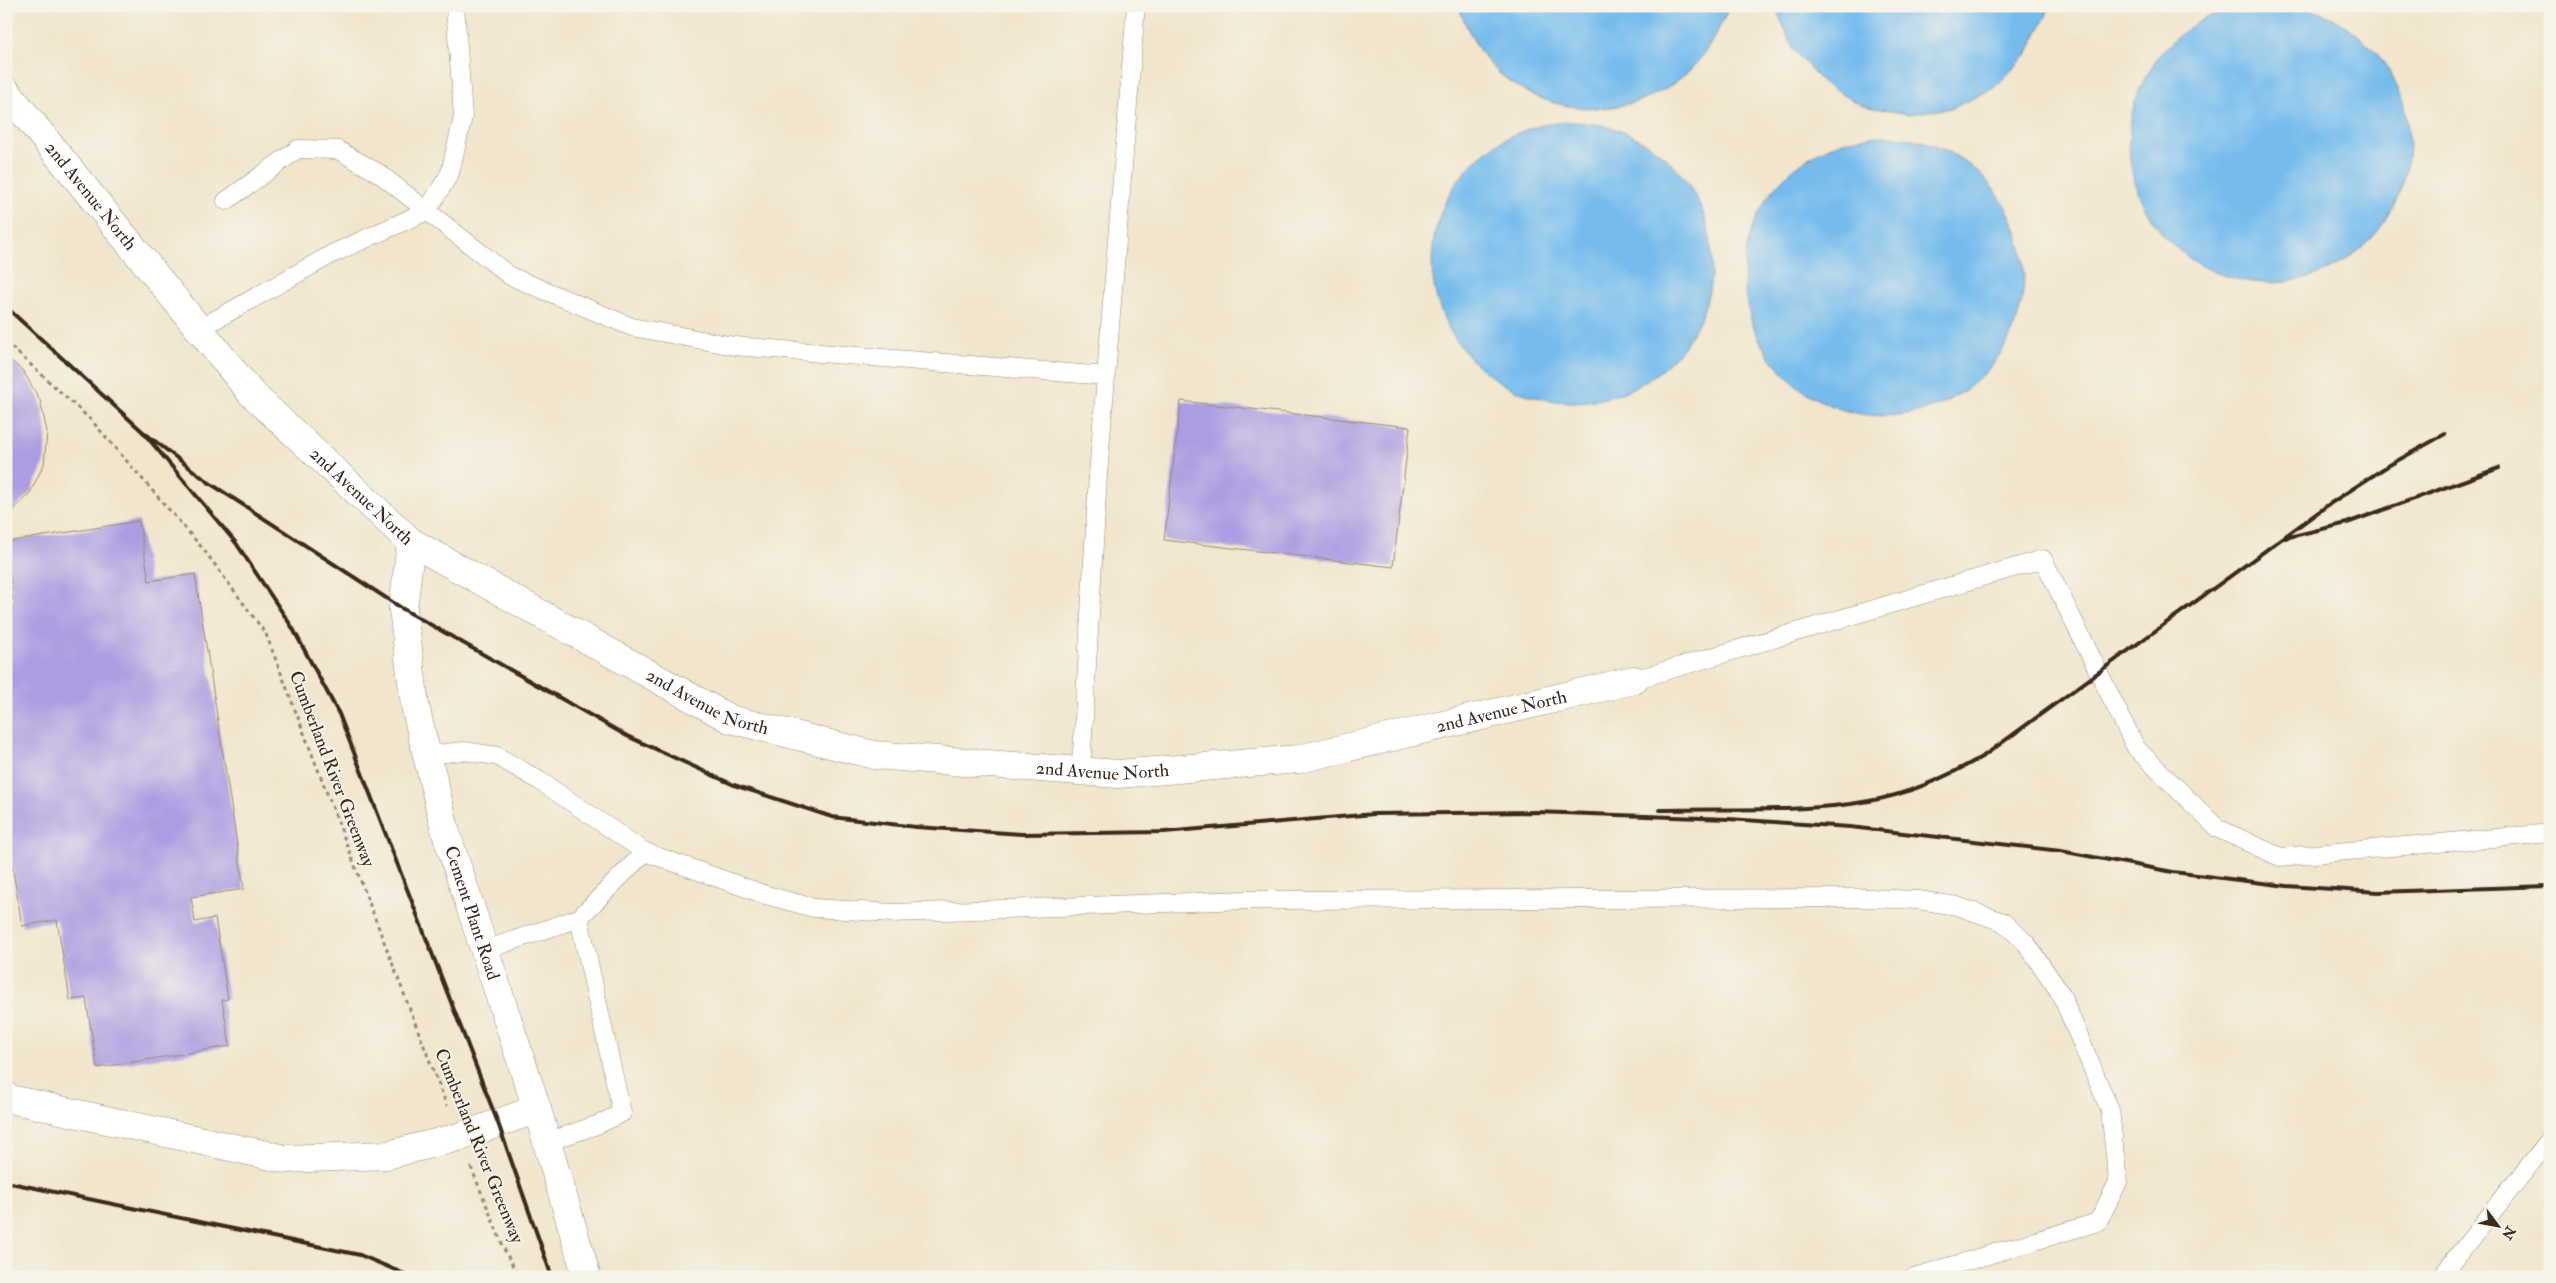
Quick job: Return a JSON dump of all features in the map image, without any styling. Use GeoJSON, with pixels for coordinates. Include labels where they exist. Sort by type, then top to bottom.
{"type":"FeatureCollection","features":[{"type":"Feature","properties":{"kind":"street","name":"2nd Avenue North"},"geometry":{"type":"LineString","coordinates":[[6,91],[251,393],[411,542],[730,719],[874,755],[1118,774],[1299,759],[1634,680]]}},
{"type":"Feature","properties":{"kind":"street","name":"Cement Plant Road"},"geometry":{"type":"LineString","coordinates":[[411,542],[403,609],[414,706],[446,833],[537,1109],[587,1277]]}},
{"type":"Feature","properties":{"kind":"street"},"geometry":{"type":"LineString","coordinates":[[6,1096],[10,1099],[285,1159],[387,1155],[459,1137],[537,1109]]}},
{"type":"Feature","properties":{"kind":"lane"},"geometry":{"type":"LineString","coordinates":[[199,329],[332,254],[427,211],[450,173],[464,117],[455,6]]}},
{"type":"Feature","properties":{"kind":"lane"},"geometry":{"type":"LineString","coordinates":[[1082,770],[1098,475],[1136,6]]}},
{"type":"Feature","properties":{"kind":"lane"},"geometry":{"type":"LineString","coordinates":[[226,201],[298,149],[338,150],[380,174],[510,276],[632,327],[734,346],[1106,376]]}},
{"type":"Feature","properties":{"kind":"lane"},"geometry":{"type":"LineString","coordinates":[[1634,680],[2043,558],[2136,748],[2217,828],[2280,857],[2550,833]]}},
{"type":"Feature","properties":{"kind":"lane"},"geometry":{"type":"LineString","coordinates":[[427,754],[464,751],[497,756],[540,781],[645,852],[766,895],[814,908],[892,913],[1246,900],[1497,898],[1869,898],[1918,900],[1957,906],[2002,922],[2026,943],[2060,994],[2110,1110],[2118,1182],[2098,1222],[1914,1277]]}},
{"type":"Feature","properties":{"kind":"lane"},"geometry":{"type":"LineString","coordinates":[[484,950],[579,918],[645,852]]}},
{"type":"Feature","properties":{"kind":"lane"},"geometry":{"type":"LineString","coordinates":[[547,1142],[597,1125],[622,1113],[579,918]]}},
{"type":"Feature","properties":{"kind":"lane"},"geometry":{"type":"LineString","coordinates":[[2441,1277],[2550,1139]]}},
{"type":"Feature","properties":{"kind":"path","name":"Cumberland River Greenway"},"geometry":{"type":"LineString","coordinates":[[6,342],[92,422],[204,550],[266,634],[459,1137],[505,1251],[519,1277]]}},
{"type":"Feature","properties":{"kind":"water"},"geometry":{"type":"Polygon","coordinates":[[[2269,3],[2296,6],[2323,14],[2347,27],[2368,44],[2385,65],[2398,89],[2406,116],[2409,143],[2406,170],[2398,197],[2385,221],[2368,242],[2347,259],[2323,272],[2296,280],[2269,283],[2242,280],[2215,272],[2191,259],[2170,242],[2153,221],[2140,197],[2132,170],[2129,143],[2132,116],[2140,89],[2153,65],[2170,44],[2191,27],[2215,14],[2242,6],[2269,3]]]}},
{"type":"Feature","properties":{"kind":"water"},"geometry":{"type":"Polygon","coordinates":[[[1458,6],[1729,6],[1716,34],[1698,61],[1676,82],[1650,97],[1621,105],[1592,108],[1561,105],[1532,95],[1505,78],[1482,54],[1471,36],[1458,6]]]}},
{"type":"Feature","properties":{"kind":"water"},"geometry":{"type":"Polygon","coordinates":[[[1775,6],[2048,6],[2047,14],[2026,56],[1994,88],[1953,108],[1907,114],[1863,106],[1823,83],[1793,49],[1775,6]]]}},
{"type":"Feature","properties":{"kind":"water"},"geometry":{"type":"Polygon","coordinates":[[[1572,122],[1599,125],[1626,133],[1650,145],[1671,163],[1689,184],[1701,208],[1709,235],[1712,262],[1709,289],[1701,316],[1689,340],[1671,361],[1650,379],[1626,391],[1599,399],[1572,402],[1545,399],[1518,391],[1494,379],[1473,361],[1455,340],[1443,316],[1435,289],[1432,262],[1435,235],[1443,208],[1455,184],[1473,163],[1494,145],[1518,133],[1545,125],[1572,122]]]}},
{"type":"Feature","properties":{"kind":"water"},"geometry":{"type":"Polygon","coordinates":[[[1884,136],[1911,139],[1938,147],[1962,159],[1983,177],[2001,198],[2013,222],[2021,249],[2024,276],[2021,303],[2013,330],[2001,354],[1983,375],[1962,393],[1938,405],[1911,413],[1884,416],[1857,413],[1830,405],[1806,393],[1785,375],[1767,354],[1755,330],[1747,303],[1744,276],[1747,249],[1755,222],[1767,198],[1785,177],[1806,159],[1830,147],[1857,139],[1884,136]]]}},
{"type":"Feature","properties":{"kind":"building"},"geometry":{"type":"Polygon","coordinates":[[[6,357],[23,371],[40,400],[47,432],[44,464],[30,493],[6,518],[6,357]]]}},
{"type":"Feature","properties":{"kind":"building"},"geometry":{"type":"Polygon","coordinates":[[[1181,401],[1410,427],[1393,567],[1164,540],[1181,401]]]}},
{"type":"Feature","properties":{"kind":"building"},"geometry":{"type":"Polygon","coordinates":[[[139,521],[149,581],[195,574],[244,889],[191,897],[195,922],[215,918],[228,999],[222,1000],[230,1046],[97,1068],[86,998],[70,1000],[57,920],[22,926],[6,827],[6,601],[13,600],[6,542],[139,521]]]}},
{"type":"Feature","properties":{"kind":"railway"},"geometry":{"type":"LineString","coordinates":[[6,307],[142,431],[236,543],[292,627],[339,714],[498,1123],[552,1277]]}},
{"type":"Feature","properties":{"kind":"railway"},"geometry":{"type":"LineString","coordinates":[[142,431],[208,482],[403,609],[627,736],[734,785],[832,817],[916,827],[1022,834],[1164,832],[1374,814],[1535,812],[1728,819],[1850,827],[2061,851],[2173,872],[2287,886],[2378,892],[2550,886]]}},
{"type":"Feature","properties":{"kind":"railway"},"geometry":{"type":"LineString","coordinates":[[1660,810],[1792,809],[1844,805],[1900,794],[1944,777],[1985,755],[2328,505],[2386,467],[2445,434]]}},
{"type":"Feature","properties":{"kind":"railway"},"geometry":{"type":"LineString","coordinates":[[2285,538],[2347,523],[2499,468]]}},
{"type":"Feature","properties":{"kind":"railway"},"geometry":{"type":"LineString","coordinates":[[6,1182],[360,1255],[412,1277]]}}]}
